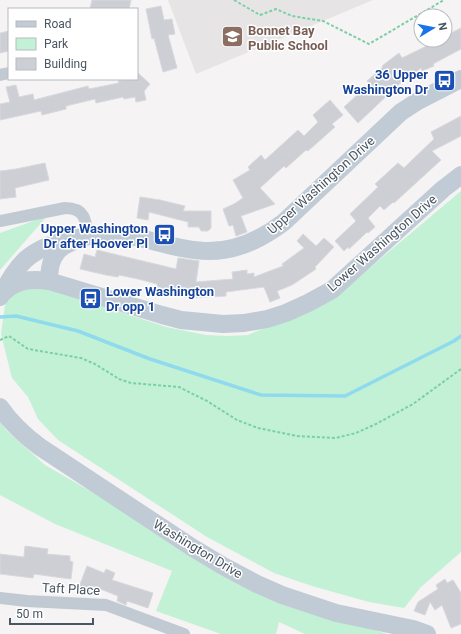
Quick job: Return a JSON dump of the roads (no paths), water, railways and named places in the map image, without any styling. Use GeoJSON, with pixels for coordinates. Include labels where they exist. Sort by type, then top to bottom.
{"type":"FeatureCollection","features":[{"type":"Feature","properties":{"kind":"street","name":"Upper Washington Drive"},"geometry":{"type":"LineString","coordinates":[[1,296],[10,278],[26,260],[39,251],[58,242],[74,238],[114,235],[133,236],[194,250],[210,251],[240,247],[254,242],[270,233],[284,222],[401,112],[418,101],[461,79]]}},
{"type":"Feature","properties":{"kind":"street","name":"Lower Washington Drive"},"geometry":{"type":"LineString","coordinates":[[1,296],[9,288],[20,282],[36,279],[49,281],[181,320],[223,324],[244,323],[267,319],[308,303],[332,290],[443,189],[461,175]]}},
{"type":"Feature","properties":{"kind":"street"},"geometry":{"type":"LineString","coordinates":[[0,221],[65,208],[78,210],[85,218],[88,237],[67,244],[59,249],[51,260],[49,281]]}},
{"type":"Feature","properties":{"kind":"street","name":"Washington Drive"},"geometry":{"type":"LineString","coordinates":[[0,406],[10,421],[40,448],[223,566],[263,587],[321,608],[336,613],[413,629],[427,634]]}},
{"type":"Feature","properties":{"kind":"street","name":"Taft Place"},"geometry":{"type":"LineString","coordinates":[[0,598],[27,601],[106,605],[184,634]]}},
{"type":"Feature","properties":{"kind":"waterway"},"geometry":{"type":"LineString","coordinates":[[0,317],[16,316],[78,331],[150,359],[261,395],[345,396],[454,341],[461,336]]}},
{"type":"Feature","properties":{"kind":"place","name":"Bonnet Bay Public School"},"geometry":{"type":"Point","coordinates":[233,37]}},
{"type":"Feature","properties":{"kind":"place","name":"36 Upper Washington Dr"},"geometry":{"type":"Point","coordinates":[444,81]}},
{"type":"Feature","properties":{"kind":"place","name":"Upper Washington Dr after Hoover Pl"},"geometry":{"type":"Point","coordinates":[164,235]}},
{"type":"Feature","properties":{"kind":"place","name":"Lower Washington Dr opp 1"},"geometry":{"type":"Point","coordinates":[91,298]}}]}
